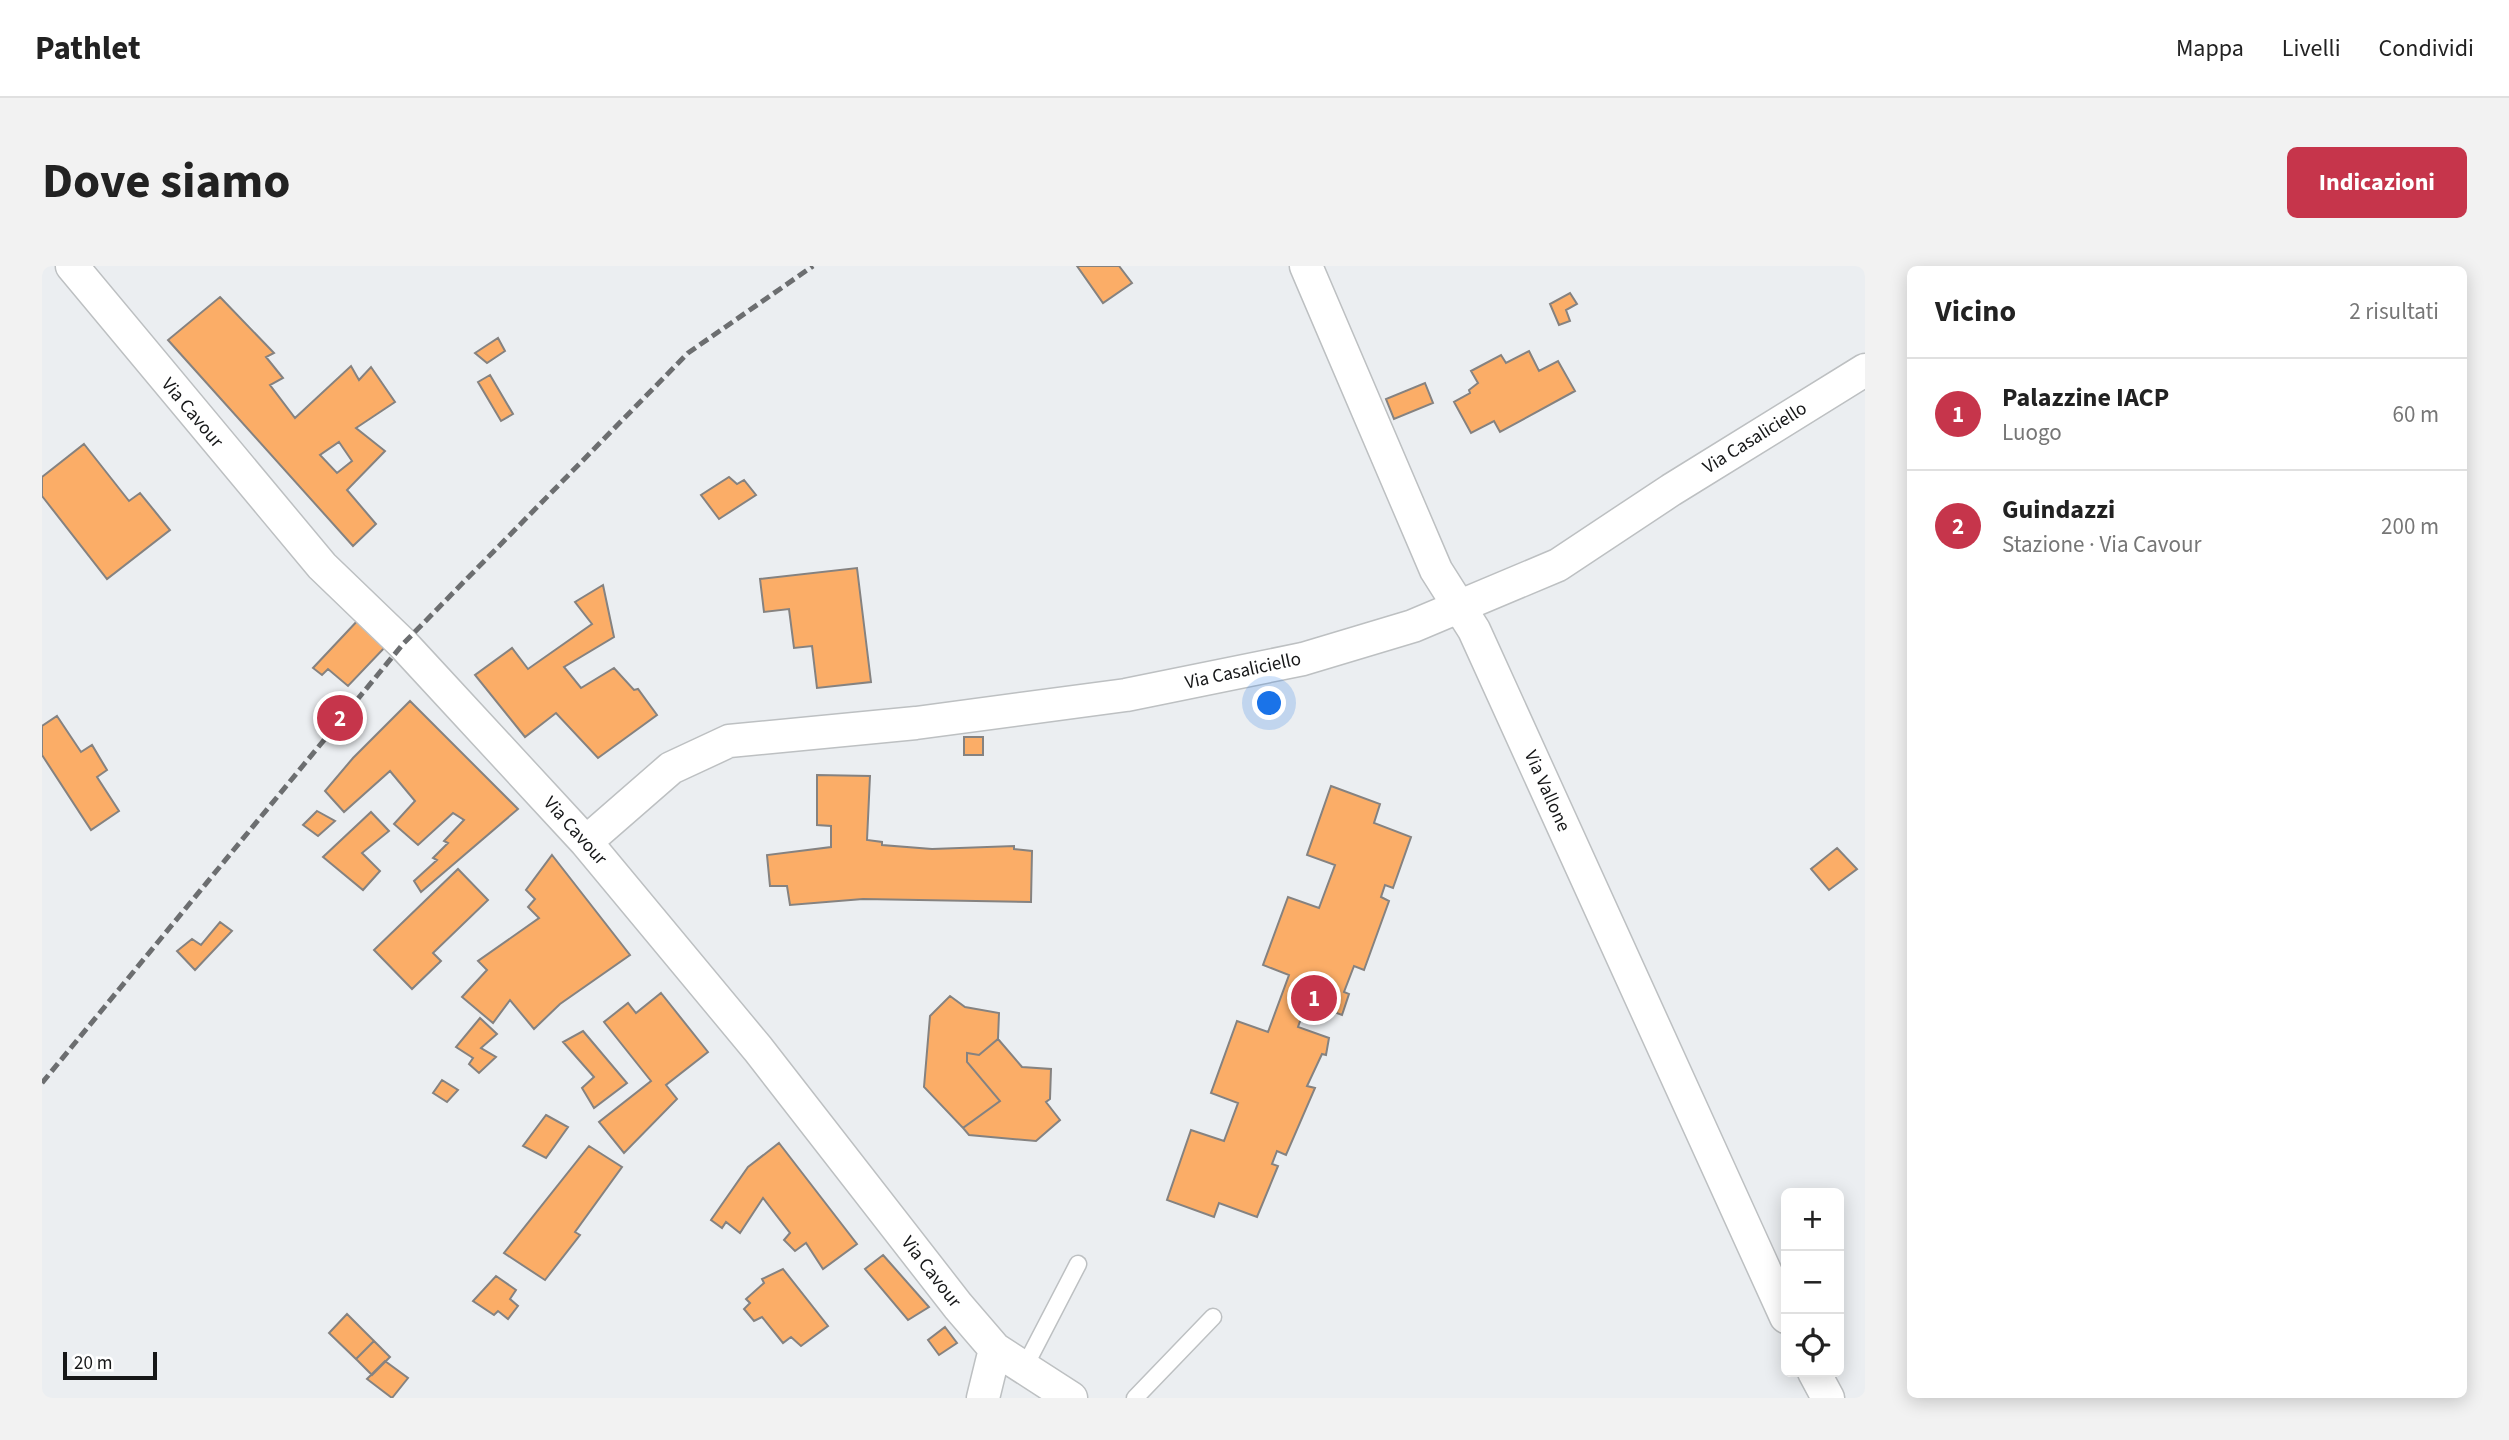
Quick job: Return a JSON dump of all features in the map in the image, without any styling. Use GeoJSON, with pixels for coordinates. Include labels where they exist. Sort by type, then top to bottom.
{"type":"FeatureCollection","features":[{"type":"Feature","properties":{"kind":"street","name":"Via Cavour"},"geometry":{"type":"LineString","coordinates":[[72,266],[322,566],[403,643],[586,842],[758,1049],[958,1306],[995,1349],[1023,1370],[1071,1398]]}},
{"type":"Feature","properties":{"kind":"street","name":"Via Vallone"},"geometry":{"type":"LineString","coordinates":[[1307,266],[1341,354],[1436,570],[1474,631],[1785,1314]]}},
{"type":"Feature","properties":{"kind":"street","name":"Via Casaliciello"},"geometry":{"type":"LineString","coordinates":[[586,842],[671,768],[729,741],[916,723],[1126,695],[1303,659],[1413,626],[1558,565],[1671,490],[1865,370]]}},
{"type":"Feature","properties":{"kind":"street"},"geometry":{"type":"LineString","coordinates":[[983,1398],[995,1349]]}},
{"type":"Feature","properties":{"kind":"street"},"geometry":{"type":"LineString","coordinates":[[1817,1377],[1828,1398]]}},
{"type":"Feature","properties":{"kind":"lane"},"geometry":{"type":"LineString","coordinates":[[1023,1370],[1078,1264]]}},
{"type":"Feature","properties":{"kind":"lane"},"geometry":{"type":"LineString","coordinates":[[1135,1398],[1213,1317]]}},
{"type":"Feature","properties":{"kind":"building"},"geometry":{"type":"Polygon","coordinates":[[[1077,266],[1119,266],[1132,283],[1103,303],[1077,266]]]}},
{"type":"Feature","properties":{"kind":"building"},"geometry":{"type":"Polygon","coordinates":[[[1570,293],[1577,304],[1566,310],[1570,321],[1559,325],[1550,304],[1570,293]]]}},
{"type":"Feature","properties":{"kind":"building"},"geometry":{"type":"Polygon","coordinates":[[[220,297],[274,353],[266,357],[283,378],[270,385],[295,418],[351,366],[359,380],[371,367],[395,402],[356,428],[385,451],[347,490],[376,524],[353,546],[168,340],[220,297]],[[339,442],[320,455],[337,473],[352,461],[339,442]]]}},
{"type":"Feature","properties":{"kind":"building"},"geometry":{"type":"Polygon","coordinates":[[[498,338],[505,351],[487,363],[475,353],[498,338]]]}},
{"type":"Feature","properties":{"kind":"building"},"geometry":{"type":"Polygon","coordinates":[[[1529,351],[1539,371],[1558,361],[1575,391],[1500,432],[1494,421],[1471,433],[1454,402],[1470,393],[1469,390],[1478,383],[1471,371],[1501,355],[1506,363],[1529,351]]]}},
{"type":"Feature","properties":{"kind":"building"},"geometry":{"type":"Polygon","coordinates":[[[490,375],[513,414],[501,421],[478,382],[490,375]]]}},
{"type":"Feature","properties":{"kind":"building"},"geometry":{"type":"Polygon","coordinates":[[[1425,383],[1433,403],[1394,419],[1386,399],[1425,383]]]}},
{"type":"Feature","properties":{"kind":"building"},"geometry":{"type":"Polygon","coordinates":[[[84,444],[129,501],[140,493],[170,530],[107,579],[42,496],[42,477],[84,444]]]}},
{"type":"Feature","properties":{"kind":"building"},"geometry":{"type":"Polygon","coordinates":[[[729,477],[737,484],[744,480],[756,495],[719,519],[701,495],[729,477]]]}},
{"type":"Feature","properties":{"kind":"building"},"geometry":{"type":"Polygon","coordinates":[[[857,568],[871,682],[817,688],[812,646],[794,648],[789,609],[764,612],[760,579],[857,568]]]}},
{"type":"Feature","properties":{"kind":"building"},"geometry":{"type":"Polygon","coordinates":[[[603,585],[614,637],[564,667],[581,688],[614,668],[634,690],[638,689],[657,715],[598,758],[556,713],[525,737],[475,675],[512,648],[528,669],[592,624],[575,602],[603,585]]]}},
{"type":"Feature","properties":{"kind":"building"},"geometry":{"type":"Polygon","coordinates":[[[360,618],[387,645],[348,686],[328,669],[322,675],[313,668],[360,618]]]}},
{"type":"Feature","properties":{"kind":"building"},"geometry":{"type":"Polygon","coordinates":[[[410,701],[518,809],[421,892],[414,881],[437,860],[433,858],[448,843],[444,841],[464,820],[453,813],[418,845],[394,824],[415,801],[390,771],[344,812],[325,791],[353,758],[410,701]]]}},
{"type":"Feature","properties":{"kind":"building"},"geometry":{"type":"Polygon","coordinates":[[[57,716],[81,752],[92,745],[107,770],[97,777],[119,811],[91,830],[42,755],[42,726],[57,716]]]}},
{"type":"Feature","properties":{"kind":"building"},"geometry":{"type":"Polygon","coordinates":[[[964,737],[983,737],[983,755],[964,755],[964,737]]]}},
{"type":"Feature","properties":{"kind":"building"},"geometry":{"type":"Polygon","coordinates":[[[817,775],[870,776],[867,840],[882,842],[882,845],[932,849],[1014,846],[1014,849],[1032,851],[1031,902],[863,899],[790,905],[787,886],[770,886],[767,855],[831,847],[831,826],[817,825],[817,775]]]}},
{"type":"Feature","properties":{"kind":"building"},"geometry":{"type":"Polygon","coordinates":[[[1331,786],[1380,804],[1374,823],[1411,837],[1393,888],[1385,885],[1381,897],[1389,901],[1364,970],[1354,966],[1344,992],[1349,994],[1342,1015],[1307,1002],[1298,1027],[1329,1038],[1326,1055],[1322,1054],[1307,1086],[1315,1088],[1286,1155],[1277,1151],[1272,1164],[1278,1166],[1257,1217],[1219,1203],[1214,1217],[1167,1200],[1191,1130],[1224,1141],[1238,1103],[1211,1093],[1237,1021],[1268,1032],[1289,975],[1263,965],[1288,897],[1319,908],[1335,865],[1307,855],[1331,786]]]}},
{"type":"Feature","properties":{"kind":"building"},"geometry":{"type":"Polygon","coordinates":[[[317,811],[335,821],[318,836],[303,825],[317,811]]]}},
{"type":"Feature","properties":{"kind":"building"},"geometry":{"type":"Polygon","coordinates":[[[371,812],[389,831],[362,853],[380,871],[363,890],[323,857],[371,812]]]}},
{"type":"Feature","properties":{"kind":"building"},"geometry":{"type":"Polygon","coordinates":[[[1837,848],[1857,869],[1829,890],[1811,869],[1837,848]]]}},
{"type":"Feature","properties":{"kind":"building"},"geometry":{"type":"Polygon","coordinates":[[[552,855],[630,955],[560,1004],[534,1029],[510,1000],[493,1023],[462,997],[487,970],[478,961],[539,918],[528,907],[535,899],[526,890],[552,855]]]}},
{"type":"Feature","properties":{"kind":"building"},"geometry":{"type":"Polygon","coordinates":[[[458,869],[488,900],[433,953],[441,961],[412,989],[374,950],[458,869]]]}},
{"type":"Feature","properties":{"kind":"building"},"geometry":{"type":"Polygon","coordinates":[[[220,922],[232,931],[195,970],[177,951],[192,939],[201,945],[220,922]]]}},
{"type":"Feature","properties":{"kind":"building"},"geometry":{"type":"Polygon","coordinates":[[[661,993],[708,1052],[666,1085],[677,1099],[624,1153],[599,1122],[651,1081],[604,1022],[628,1003],[636,1013],[661,993]]]}},
{"type":"Feature","properties":{"kind":"building"},"geometry":{"type":"Polygon","coordinates":[[[950,996],[965,1007],[999,1013],[998,1039],[979,1055],[967,1053],[967,1062],[1000,1101],[963,1128],[924,1087],[930,1016],[950,996]]]}},
{"type":"Feature","properties":{"kind":"building"},"geometry":{"type":"Polygon","coordinates":[[[480,1018],[497,1034],[481,1048],[496,1057],[479,1073],[469,1064],[473,1058],[456,1047],[480,1018]]]}},
{"type":"Feature","properties":{"kind":"building"},"geometry":{"type":"Polygon","coordinates":[[[583,1031],[627,1083],[594,1108],[582,1088],[594,1077],[563,1042],[583,1031]]]}},
{"type":"Feature","properties":{"kind":"building"},"geometry":{"type":"Polygon","coordinates":[[[998,1039],[1022,1067],[1051,1069],[1050,1099],[1046,1102],[1060,1120],[1036,1141],[969,1135],[963,1128],[1000,1101],[967,1062],[967,1053],[979,1055],[998,1039]]]}},
{"type":"Feature","properties":{"kind":"building"},"geometry":{"type":"Polygon","coordinates":[[[442,1080],[458,1090],[447,1102],[433,1093],[442,1080]]]}},
{"type":"Feature","properties":{"kind":"building"},"geometry":{"type":"Polygon","coordinates":[[[546,1115],[568,1127],[546,1158],[523,1146],[546,1115]]]}},
{"type":"Feature","properties":{"kind":"building"},"geometry":{"type":"Polygon","coordinates":[[[779,1143],[857,1244],[823,1269],[806,1243],[795,1251],[784,1240],[790,1233],[763,1198],[740,1233],[726,1222],[722,1228],[711,1220],[748,1167],[779,1143]]]}},
{"type":"Feature","properties":{"kind":"building"},"geometry":{"type":"Polygon","coordinates":[[[589,1146],[622,1167],[575,1232],[580,1235],[545,1280],[504,1253],[589,1146]]]}},
{"type":"Feature","properties":{"kind":"building"},"geometry":{"type":"Polygon","coordinates":[[[883,1255],[929,1307],[908,1320],[865,1269],[883,1255]]]}},
{"type":"Feature","properties":{"kind":"building"},"geometry":{"type":"Polygon","coordinates":[[[783,1269],[828,1326],[801,1346],[791,1337],[783,1343],[762,1317],[754,1321],[744,1309],[750,1303],[746,1299],[764,1283],[762,1279],[783,1269]]]}},
{"type":"Feature","properties":{"kind":"building"},"geometry":{"type":"Polygon","coordinates":[[[496,1276],[516,1290],[510,1299],[518,1306],[508,1319],[498,1311],[494,1315],[473,1301],[496,1276]]]}},
{"type":"Feature","properties":{"kind":"building"},"geometry":{"type":"Polygon","coordinates":[[[347,1314],[374,1341],[356,1359],[329,1333],[347,1314]]]}},
{"type":"Feature","properties":{"kind":"building"},"geometry":{"type":"Polygon","coordinates":[[[945,1327],[957,1343],[939,1355],[928,1340],[945,1327]]]}},
{"type":"Feature","properties":{"kind":"building"},"geometry":{"type":"Polygon","coordinates":[[[374,1341],[390,1357],[372,1375],[356,1359],[374,1341]]]}},
{"type":"Feature","properties":{"kind":"building"},"geometry":{"type":"Polygon","coordinates":[[[385,1361],[408,1378],[392,1398],[367,1379],[385,1361]]]}},
{"type":"Feature","properties":{"kind":"railway"},"geometry":{"type":"LineString","coordinates":[[42,1083],[403,644],[688,353],[813,266]]}},
{"type":"Feature","properties":{"kind":"place","name":"Guindazzi"},"geometry":{"type":"Point","coordinates":[340,718]}},
{"type":"Feature","properties":{"kind":"place","name":"Palazzine IACP"},"geometry":{"type":"Point","coordinates":[1314,998]}}]}
